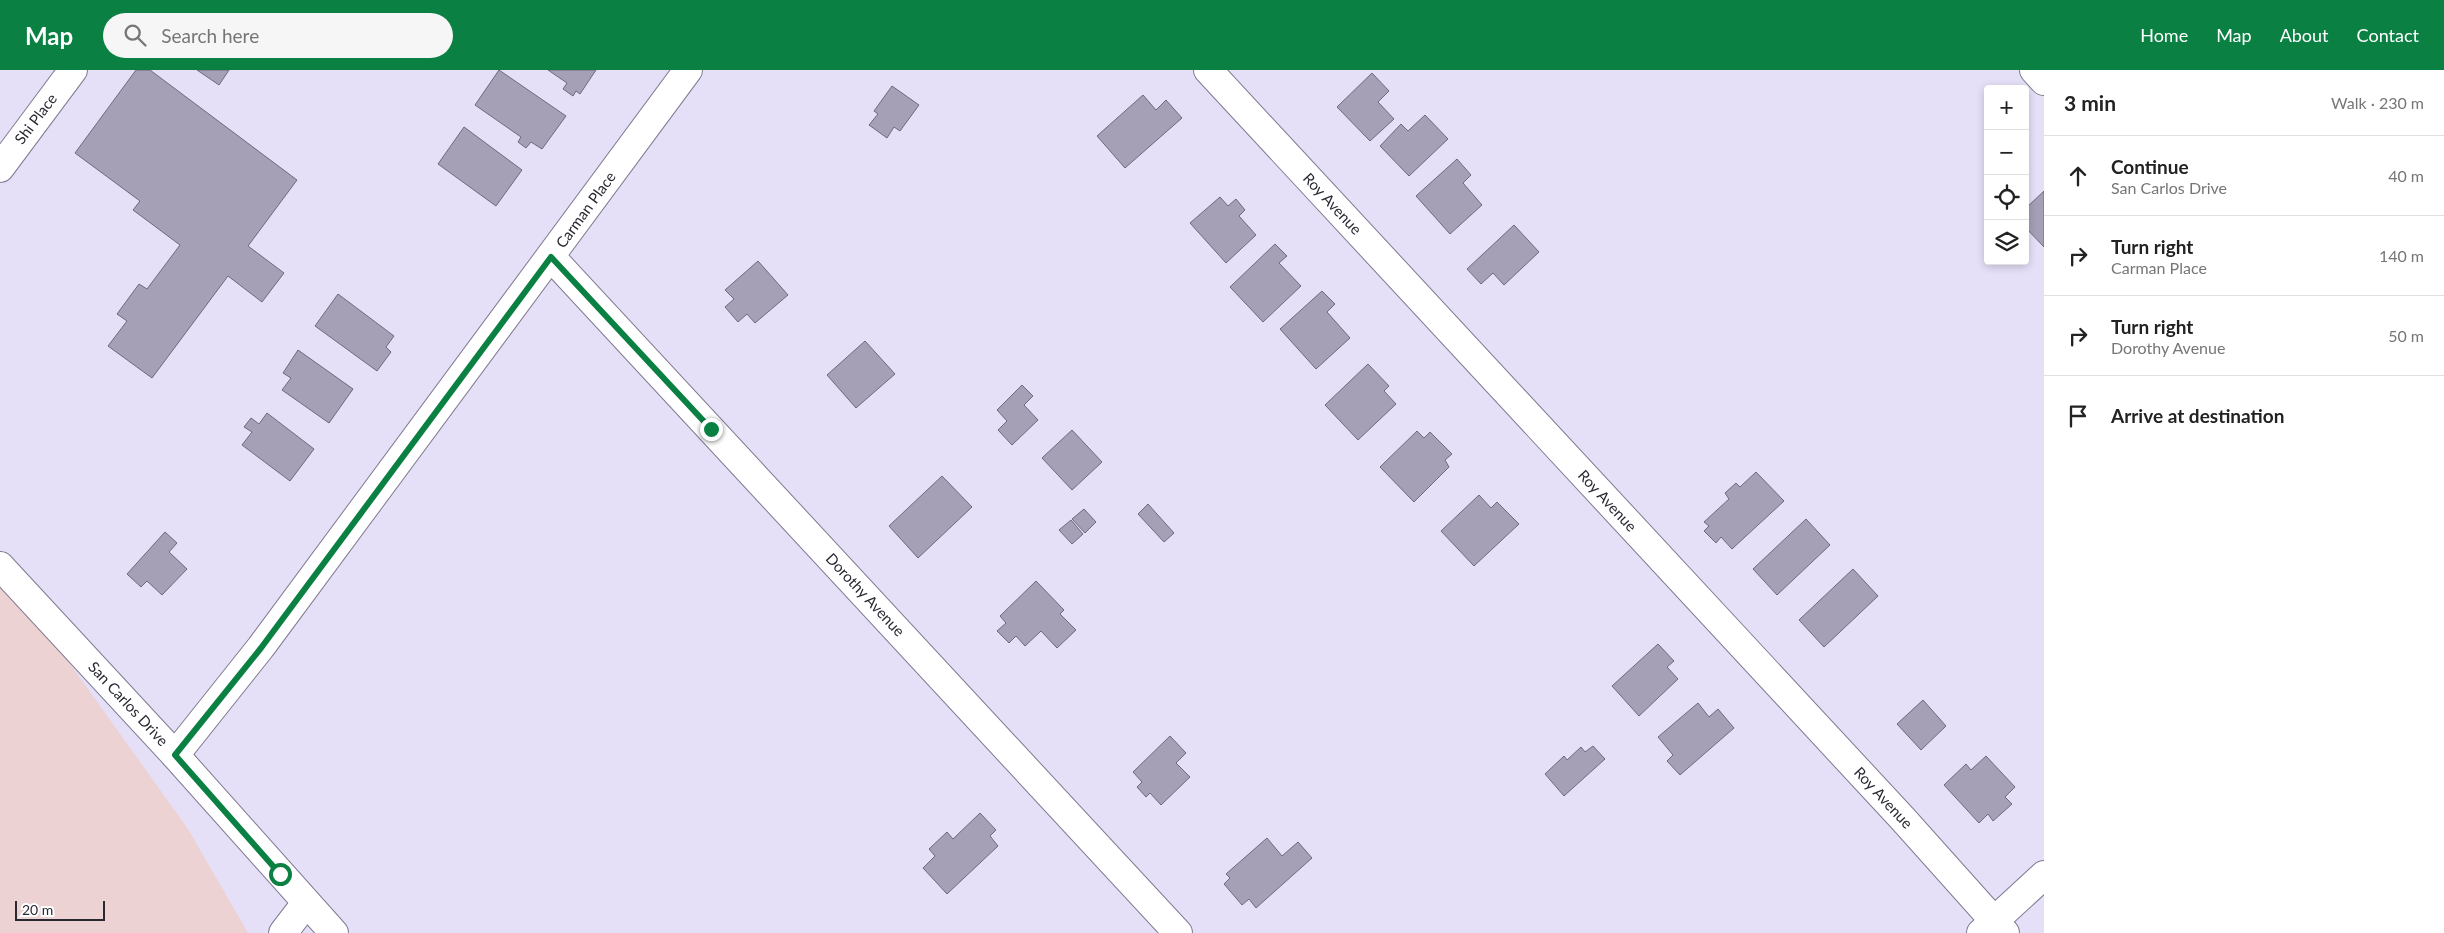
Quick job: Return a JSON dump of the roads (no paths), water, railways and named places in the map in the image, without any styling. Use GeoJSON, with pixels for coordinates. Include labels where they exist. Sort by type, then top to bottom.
{"type":"FeatureCollection","features":[{"type":"Feature","properties":{"kind":"street","name":"Shi Place"},"geometry":{"type":"LineString","coordinates":[[0,168],[73,70]]}},
{"type":"Feature","properties":{"kind":"street","name":"Carman Place"},"geometry":{"type":"LineString","coordinates":[[175,755],[261,648],[688,70]]}},
{"type":"Feature","properties":{"kind":"street","name":"Roy Avenue"},"geometry":{"type":"LineString","coordinates":[[1208,70],[1903,819],[1994,929]]}},
{"type":"Feature","properties":{"kind":"street"},"geometry":{"type":"LineString","coordinates":[[2034,70],[2044,81]]}},
{"type":"Feature","properties":{"kind":"street","name":"Dorothy Avenue"},"geometry":{"type":"LineString","coordinates":[[551,257],[1178,933]]}},
{"type":"Feature","properties":{"kind":"street","name":"San Carlos Drive"},"geometry":{"type":"LineString","coordinates":[[0,566],[175,755],[334,933]]}},
{"type":"Feature","properties":{"kind":"street"},"geometry":{"type":"LineString","coordinates":[[1994,929],[2044,875]]}},
{"type":"Feature","properties":{"kind":"street"},"geometry":{"type":"LineString","coordinates":[[283,933],[306,903]]}}]}
